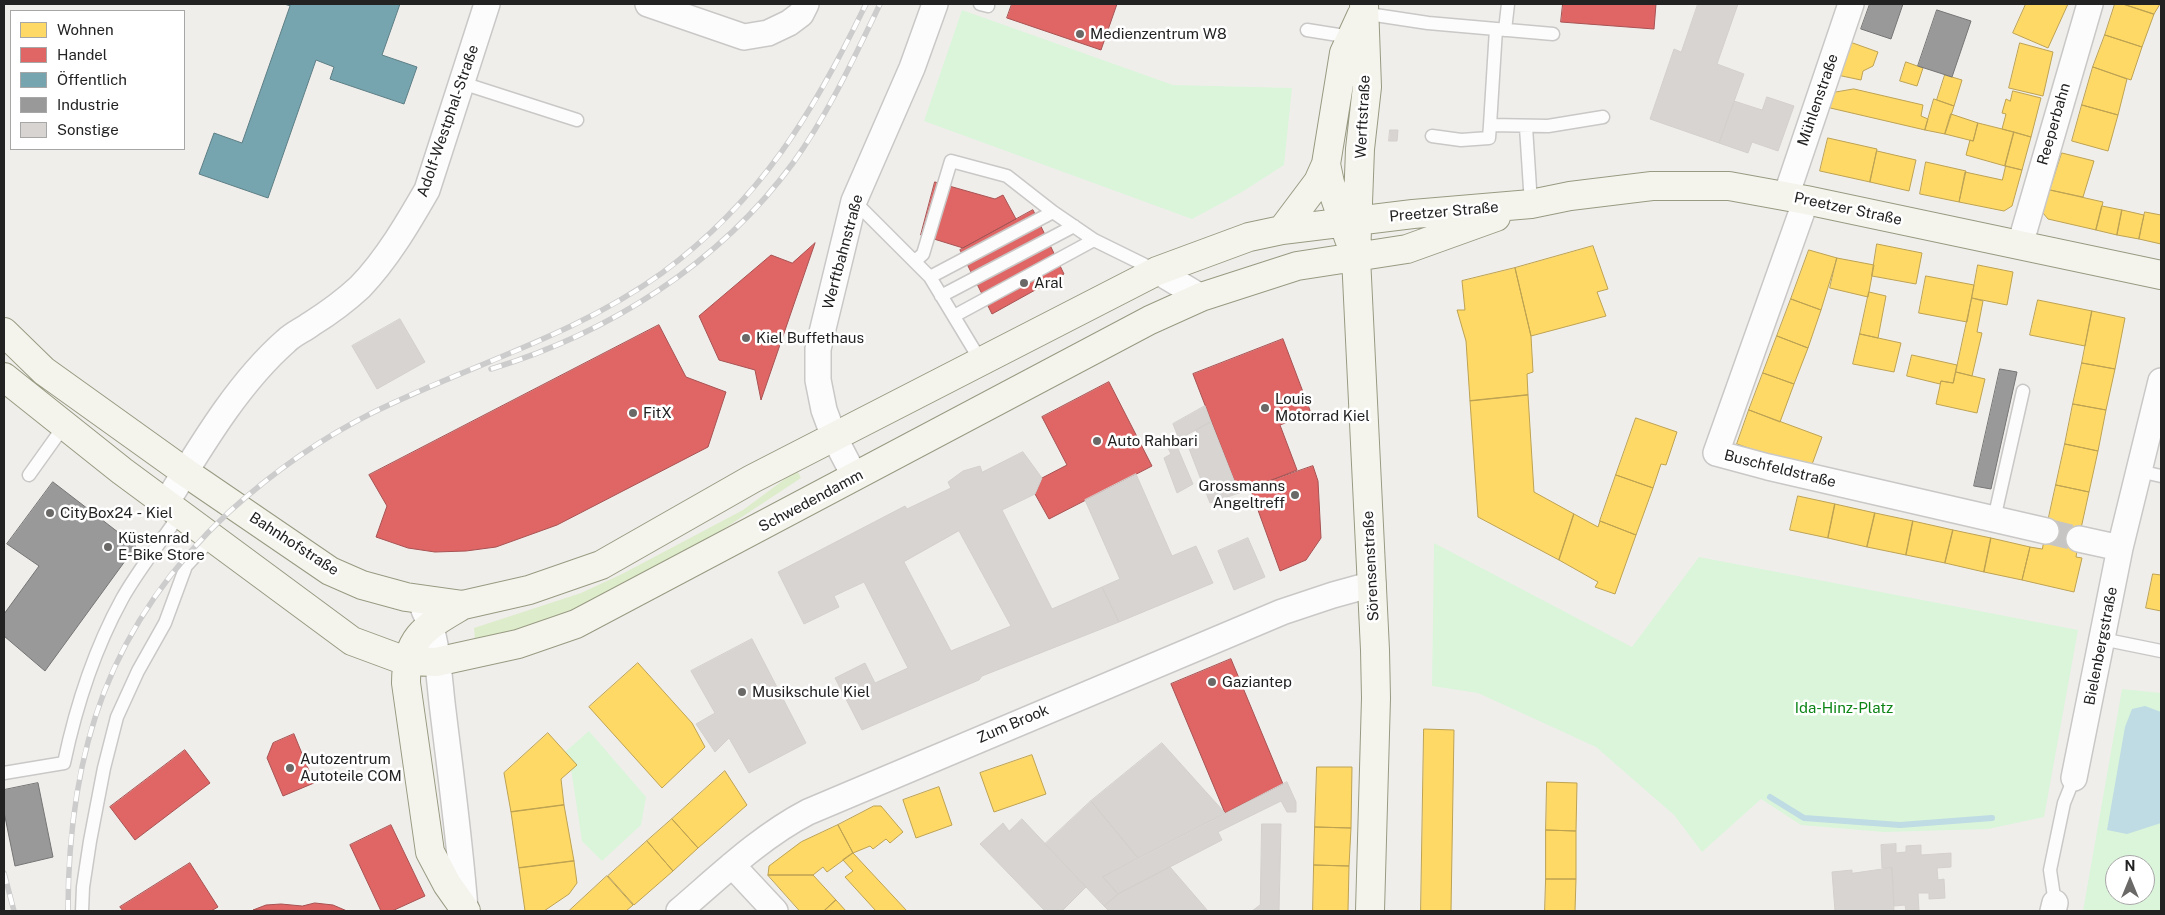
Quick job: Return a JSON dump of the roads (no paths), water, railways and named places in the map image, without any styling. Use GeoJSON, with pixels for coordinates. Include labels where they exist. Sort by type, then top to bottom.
{"type":"FeatureCollection","features":[{"type":"Feature","properties":{"kind":"main road","name":"Werftstraße"},"geometry":{"type":"LineString","coordinates":[[1282,230],[1318,182],[1326,164],[1344,53],[1359,18]]}},
{"type":"Feature","properties":{"kind":"main road","name":"Werftstraße"},"geometry":{"type":"LineString","coordinates":[[1350,222],[1367,87],[1359,18]]}},
{"type":"Feature","properties":{"kind":"main road","name":"Werftstraße"},"geometry":{"type":"LineString","coordinates":[[1326,164],[1350,222]]}},
{"type":"Feature","properties":{"kind":"main road","name":"Preetzer Straße"},"geometry":{"type":"LineString","coordinates":[[1350,222],[1531,204],[1570,196],[1652,186],[1729,186],[1796,198],[2161,275]]}},
{"type":"Feature","properties":{"kind":"main road","name":"Preetzer Straße"},"geometry":{"type":"LineString","coordinates":[[1356,257],[1407,249],[1531,204]]}},
{"type":"Feature","properties":{"kind":"main road"},"geometry":{"type":"LineString","coordinates":[[465,910],[447,884],[430,852],[410,722],[406,661],[416,639],[430,625],[463,605],[528,590],[602,565],[752,479],[1158,271],[1249,237],[1282,230],[1350,222]]}},
{"type":"Feature","properties":{"kind":"main road","name":"Sörensenstraße"},"geometry":{"type":"LineString","coordinates":[[1350,222],[1356,257],[1365,468],[1373,584],[1376,698],[1370,911]]}},
{"type":"Feature","properties":{"kind":"main road","name":"Schwedendamm"},"geometry":{"type":"LineString","coordinates":[[406,661],[436,662],[518,644],[576,624],[634,591],[855,477],[1150,320],[1201,297],[1297,266],[1356,257]]}},
{"type":"Feature","properties":{"kind":"main road","name":"Bahnhofstraße"},"geometry":{"type":"LineString","coordinates":[[4,332],[44,371],[185,472],[330,571],[362,585],[416,600]]}},
{"type":"Feature","properties":{"kind":"main road"},"geometry":{"type":"LineString","coordinates":[[4,377],[64,426],[173,509],[352,641],[406,661]]}},
{"type":"Feature","properties":{"kind":"main road"},"geometry":{"type":"LineString","coordinates":[[416,600],[463,605]]}},
{"type":"Feature","properties":{"kind":"street","name":"Adolf-Westphal-Straße"},"geometry":{"type":"LineString","coordinates":[[173,509],[185,472],[248,381],[287,340],[314,322],[359,287],[390,249],[427,190],[487,4]]}},
{"type":"Feature","properties":{"kind":"street"},"geometry":{"type":"LineString","coordinates":[[648,4],[744,37],[768,33],[790,22],[801,14],[806,4]]}},
{"type":"Feature","properties":{"kind":"street","name":"Werftbahnstraße"},"geometry":{"type":"LineString","coordinates":[[855,477],[834,437],[824,410],[818,380],[818,349],[854,200],[912,68],[935,4]]}},
{"type":"Feature","properties":{"kind":"street","name":"Mühlenstraße"},"geometry":{"type":"LineString","coordinates":[[1796,198],[1851,4]]}},
{"type":"Feature","properties":{"kind":"street","name":"Reeperbahn"},"geometry":{"type":"LineString","coordinates":[[2020,245],[2090,4]]}},
{"type":"Feature","properties":{"kind":"street","name":"Buschfeldstraße"},"geometry":{"type":"LineString","coordinates":[[1796,198],[1716,453],[1768,468],[2046,531]]}},
{"type":"Feature","properties":{"kind":"street"},"geometry":{"type":"LineString","coordinates":[[1158,271],[1201,297]]}},
{"type":"Feature","properties":{"kind":"street","name":"Bielenbergstraße"},"geometry":{"type":"LineString","coordinates":[[2074,778],[2120,548],[2150,473],[2161,381]]}},
{"type":"Feature","properties":{"kind":"street"},"geometry":{"type":"LineString","coordinates":[[2079,539],[2120,548]]}},
{"type":"Feature","properties":{"kind":"street","name":"Zum Brook"},"geometry":{"type":"LineString","coordinates":[[679,911],[732,865],[786,824],[808,812],[1282,612],[1373,584]]}},
{"type":"Feature","properties":{"kind":"street"},"geometry":{"type":"LineString","coordinates":[[416,600],[425,611],[430,625],[436,662],[460,853],[465,910]]}},
{"type":"Feature","properties":{"kind":"street"},"geometry":{"type":"LineString","coordinates":[[732,865],[775,911]]}},
{"type":"Feature","properties":{"kind":"lane"},"geometry":{"type":"LineString","coordinates":[[980,4],[988,6],[988,4]]}},
{"type":"Feature","properties":{"kind":"lane"},"geometry":{"type":"LineString","coordinates":[[1432,136],[1461,140],[1489,138],[1501,30],[1508,4]]}},
{"type":"Feature","properties":{"kind":"lane"},"geometry":{"type":"LineString","coordinates":[[1306,30],[1359,18],[1553,34]]}},
{"type":"Feature","properties":{"kind":"lane"},"geometry":{"type":"LineString","coordinates":[[462,83],[577,120]]}},
{"type":"Feature","properties":{"kind":"lane"},"geometry":{"type":"LineString","coordinates":[[1490,125],[1548,126],[1603,117]]}},
{"type":"Feature","properties":{"kind":"lane"},"geometry":{"type":"LineString","coordinates":[[1526,127],[1531,204]]}},
{"type":"Feature","properties":{"kind":"lane"},"geometry":{"type":"LineString","coordinates":[[915,261],[923,254],[951,161],[1007,176],[1053,212],[1094,240],[1158,271]]}},
{"type":"Feature","properties":{"kind":"lane"},"geometry":{"type":"LineString","coordinates":[[854,200],[930,277],[982,362]]}},
{"type":"Feature","properties":{"kind":"lane"},"geometry":{"type":"LineString","coordinates":[[930,277],[1053,212]]}},
{"type":"Feature","properties":{"kind":"lane"},"geometry":{"type":"LineString","coordinates":[[942,296],[1074,226]]}},
{"type":"Feature","properties":{"kind":"lane"},"geometry":{"type":"LineString","coordinates":[[954,316],[1094,240]]}},
{"type":"Feature","properties":{"kind":"lane"},"geometry":{"type":"LineString","coordinates":[[1994,519],[2022,391]]}},
{"type":"Feature","properties":{"kind":"lane"},"geometry":{"type":"LineString","coordinates":[[29,475],[64,426]]}},
{"type":"Feature","properties":{"kind":"lane"},"geometry":{"type":"LineString","coordinates":[[4,772],[64,764],[74,716],[90,664],[122,598],[173,509]]}},
{"type":"Feature","properties":{"kind":"lane"},"geometry":{"type":"LineString","coordinates":[[82,911],[83,887],[90,842],[104,768],[117,717],[138,671],[165,623],[186,566],[212,538]]}},
{"type":"Feature","properties":{"kind":"lane"},"geometry":{"type":"LineString","coordinates":[[2102,639],[2161,651]]}},
{"type":"Feature","properties":{"kind":"lane","name":"Bielenbergstraße"},"geometry":{"type":"LineString","coordinates":[[2054,907],[2050,870],[2064,803],[2074,778]]}},
{"type":"Feature","properties":{"kind":"water"},"geometry":{"type":"Polygon","coordinates":[[[2145,706],[2161,712],[2161,823],[2127,834],[2107,830],[2125,727],[2132,709],[2145,706]]]}},
{"type":"Feature","properties":{"kind":"waterway"},"geometry":{"type":"LineString","coordinates":[[1770,797],[1804,818],[1900,825],[1992,818]]}},
{"type":"Feature","properties":{"kind":"tunnel"},"geometry":{"type":"LineString","coordinates":[[2046,531],[2079,539]]}},
{"type":"Feature","properties":{"kind":"railway"},"geometry":{"type":"LineString","coordinates":[[68,911],[70,852],[76,796],[88,743],[104,693],[126,645],[154,599],[188,554],[245,498],[279,470],[315,445],[372,413],[557,333],[593,315],[662,273],[697,245],[729,215],[782,152],[826,82],[866,4]]}},
{"type":"Feature","properties":{"kind":"railway"},"geometry":{"type":"LineString","coordinates":[[491,369],[535,354],[578,336],[619,315],[696,263],[731,233],[764,199],[806,144],[840,85],[880,4]]}},
{"type":"Feature","properties":{"kind":"railway"},"geometry":{"type":"LineString","coordinates":[[4,873],[14,911]]}},
{"type":"Feature","properties":{"kind":"place","name":"Medienzentrum W8"},"geometry":{"type":"Point","coordinates":[1080,34]}},
{"type":"Feature","properties":{"kind":"place","name":"Aral"},"geometry":{"type":"Point","coordinates":[1024,283]}},
{"type":"Feature","properties":{"kind":"place","name":"Kiel Buffethaus"},"geometry":{"type":"Point","coordinates":[746,338]}},
{"type":"Feature","properties":{"kind":"place","name":"Louis Motorrad Kiel"},"geometry":{"type":"Point","coordinates":[1265,408]}},
{"type":"Feature","properties":{"kind":"place","name":"FitX"},"geometry":{"type":"Point","coordinates":[633,413]}},
{"type":"Feature","properties":{"kind":"place","name":"Auto Rahbari"},"geometry":{"type":"Point","coordinates":[1097,441]}},
{"type":"Feature","properties":{"kind":"place","name":"Grossmanns Angeltreff"},"geometry":{"type":"Point","coordinates":[1295,495]}},
{"type":"Feature","properties":{"kind":"place","name":"CityBox24 - Kiel"},"geometry":{"type":"Point","coordinates":[50,513]}},
{"type":"Feature","properties":{"kind":"place","name":"Küstenrad E-Bike Store"},"geometry":{"type":"Point","coordinates":[108,547]}},
{"type":"Feature","properties":{"kind":"place","name":"Gaziantep"},"geometry":{"type":"Point","coordinates":[1212,682]}},
{"type":"Feature","properties":{"kind":"place","name":"Musikschule Kiel"},"geometry":{"type":"Point","coordinates":[742,692]}},
{"type":"Feature","properties":{"kind":"place","name":"Autozentrum Autoteile COM"},"geometry":{"type":"Point","coordinates":[290,768]}},
{"type":"Feature","properties":{"kind":"park label","name":"Ida-Hinz-Platz"},"geometry":{"type":"Point","coordinates":[1844,708]}}]}
